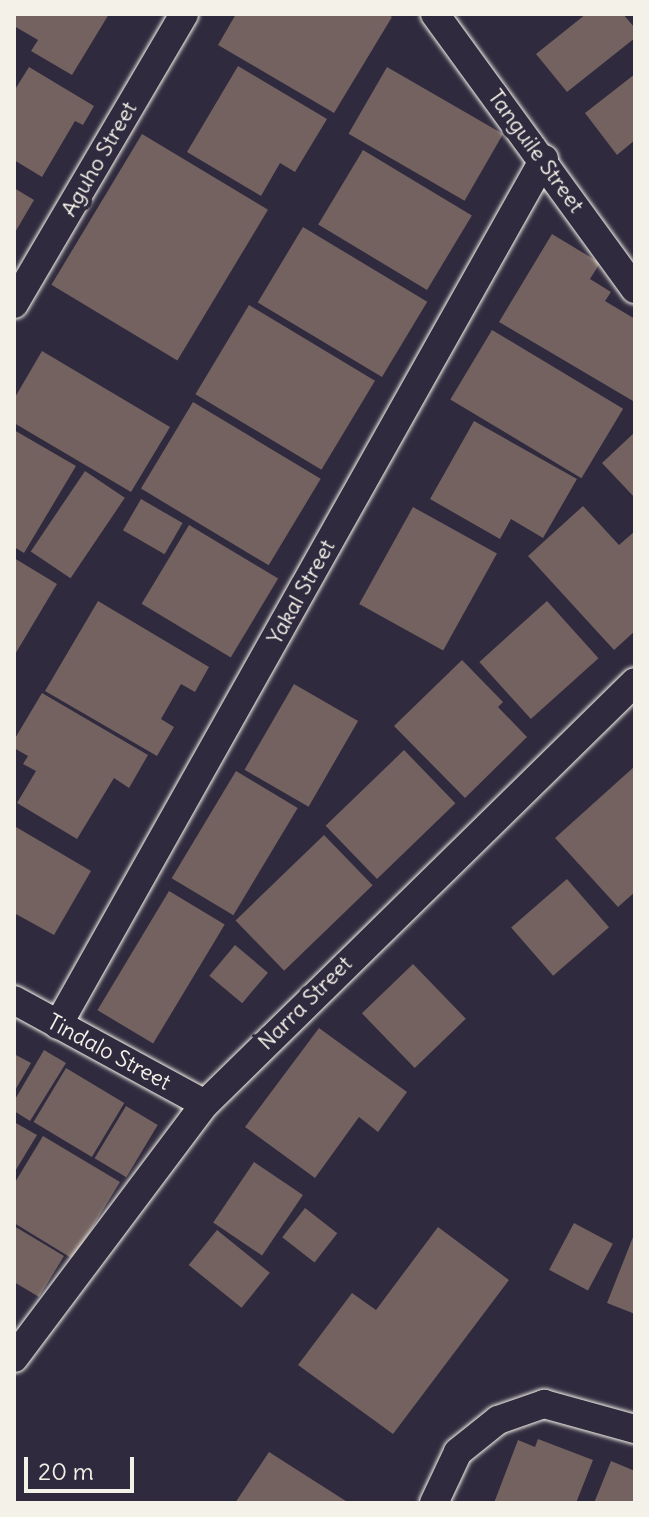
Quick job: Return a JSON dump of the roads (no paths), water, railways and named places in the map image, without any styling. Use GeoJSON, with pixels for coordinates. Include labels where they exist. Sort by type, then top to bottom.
{"type":"FeatureCollection","features":[{"type":"Feature","properties":{"kind":"street","name":"Aguho Street"},"geometry":{"type":"LineString","coordinates":[[14,304],[184,14]]}},
{"type":"Feature","properties":{"kind":"street","name":"Tanguile Street"},"geometry":{"type":"LineString","coordinates":[[435,14],[544,159],[635,289]]}},
{"type":"Feature","properties":{"kind":"street","name":"Yakal Street"},"geometry":{"type":"LineString","coordinates":[[58,1025],[544,159]]}},
{"type":"Feature","properties":{"kind":"street","name":"Narra Street"},"geometry":{"type":"LineString","coordinates":[[14,1358],[205,1104],[635,682]]}},
{"type":"Feature","properties":{"kind":"street","name":"Tindalo Street"},"geometry":{"type":"LineString","coordinates":[[14,1000],[205,1104]]}},
{"type":"Feature","properties":{"kind":"street"},"geometry":{"type":"LineString","coordinates":[[434,1503],[458,1452],[498,1420],[544,1404],[635,1429]]}}]}
